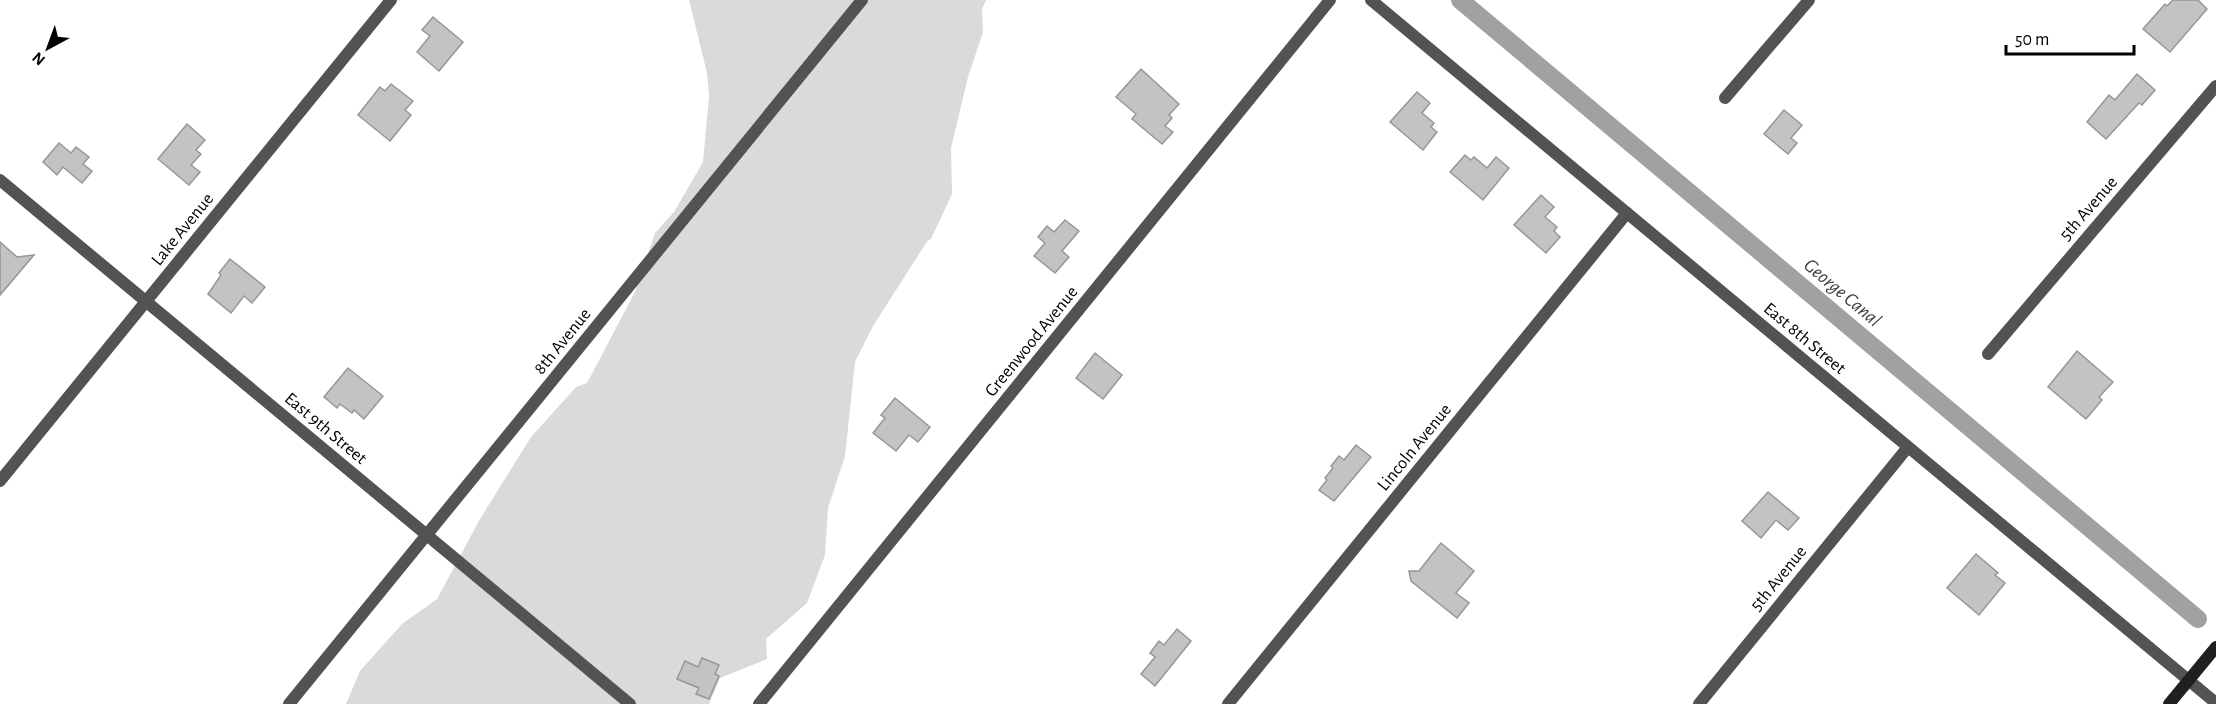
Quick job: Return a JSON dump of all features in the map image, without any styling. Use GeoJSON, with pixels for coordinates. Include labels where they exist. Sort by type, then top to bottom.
{"type":"FeatureCollection","features":[{"type":"Feature","properties":{"kind":"street","name":"Lake Avenue"},"geometry":{"type":"LineString","coordinates":[[0,481],[391,0]]}},
{"type":"Feature","properties":{"kind":"street","name":"8th Avenue"},"geometry":{"type":"LineString","coordinates":[[289,704],[862,0]]}},
{"type":"Feature","properties":{"kind":"street","name":"Greenwood Avenue"},"geometry":{"type":"LineString","coordinates":[[759,704],[1330,0]]}},
{"type":"Feature","properties":{"kind":"street","name":"East 8th Street"},"geometry":{"type":"LineString","coordinates":[[1371,0],[2216,703]]}},
{"type":"Feature","properties":{"kind":"street"},"geometry":{"type":"LineString","coordinates":[[1725,98],[1809,0]]}},
{"type":"Feature","properties":{"kind":"street","name":"5th Avenue"},"geometry":{"type":"LineString","coordinates":[[1988,354],[2216,86]]}},
{"type":"Feature","properties":{"kind":"street","name":"East 9th Street"},"geometry":{"type":"LineString","coordinates":[[0,180],[630,704]]}},
{"type":"Feature","properties":{"kind":"street","name":"Lincoln Avenue"},"geometry":{"type":"LineString","coordinates":[[1228,704],[1627,213]]}},
{"type":"Feature","properties":{"kind":"street","name":"5th Avenue"},"geometry":{"type":"LineString","coordinates":[[1699,704],[1908,447]]}},
{"type":"Feature","properties":{"kind":"street"},"geometry":{"type":"LineString","coordinates":[[2169,704],[2216,647]]}},
{"type":"Feature","properties":{"kind":"shaded area"},"geometry":{"type":"Polygon","coordinates":[[[689,0],[986,0],[982,9],[983,32],[968,77],[951,148],[952,194],[931,239],[928,240],[873,326],[855,362],[845,456],[828,508],[825,555],[807,603],[766,639],[767,659],[720,678],[709,704],[346,704],[360,671],[402,624],[437,599],[480,519],[531,437],[576,387],[587,383],[635,292],[655,233],[674,212],[703,162],[709,96],[707,73],[689,0]]]}},
{"type":"Feature","properties":{"kind":"building"},"geometry":{"type":"Polygon","coordinates":[[[2173,0],[2198,0],[2207,9],[2170,52],[2143,29],[2165,4],[2167,6],[2173,0]]]}},
{"type":"Feature","properties":{"kind":"building"},"geometry":{"type":"Polygon","coordinates":[[[433,17],[463,42],[439,71],[417,52],[430,36],[422,30],[433,17]]]}},
{"type":"Feature","properties":{"kind":"building"},"geometry":{"type":"Polygon","coordinates":[[[1141,69],[1179,104],[1169,115],[1172,118],[1165,126],[1173,132],[1162,144],[1132,119],[1136,114],[1116,97],[1141,69]]]}},
{"type":"Feature","properties":{"kind":"building"},"geometry":{"type":"Polygon","coordinates":[[[2137,74],[2155,90],[2142,105],[2139,103],[2106,139],[2087,122],[2109,95],[2115,100],[2137,74]]]}},
{"type":"Feature","properties":{"kind":"building"},"geometry":{"type":"Polygon","coordinates":[[[391,84],[413,101],[405,110],[411,115],[390,141],[358,115],[380,87],[385,91],[391,84]]]}},
{"type":"Feature","properties":{"kind":"building"},"geometry":{"type":"Polygon","coordinates":[[[1417,92],[1430,103],[1422,113],[1434,123],[1431,127],[1437,132],[1423,150],[1390,122],[1417,92]]]}},
{"type":"Feature","properties":{"kind":"building"},"geometry":{"type":"Polygon","coordinates":[[[1784,110],[1802,125],[1791,138],[1797,143],[1788,154],[1764,134],[1784,110]]]}},
{"type":"Feature","properties":{"kind":"building"},"geometry":{"type":"Polygon","coordinates":[[[187,124],[205,140],[196,150],[201,154],[191,165],[200,172],[189,185],[158,159],[187,124]]]}},
{"type":"Feature","properties":{"kind":"building"},"geometry":{"type":"Polygon","coordinates":[[[59,143],[71,153],[76,147],[89,157],[83,164],[92,171],[82,183],[63,167],[57,175],[43,162],[59,143]]]}},
{"type":"Feature","properties":{"kind":"building"},"geometry":{"type":"Polygon","coordinates":[[[1465,155],[1471,160],[1474,157],[1487,168],[1496,157],[1509,168],[1483,200],[1450,172],[1465,155]]]}},
{"type":"Feature","properties":{"kind":"building"},"geometry":{"type":"Polygon","coordinates":[[[1541,195],[1554,207],[1545,217],[1557,227],[1554,231],[1560,237],[1546,253],[1514,225],[1541,195]]]}},
{"type":"Feature","properties":{"kind":"building"},"geometry":{"type":"Polygon","coordinates":[[[1065,220],[1079,231],[1062,251],[1069,257],[1055,273],[1034,256],[1045,243],[1038,237],[1047,226],[1054,232],[1065,220]]]}},
{"type":"Feature","properties":{"kind":"building"},"geometry":{"type":"Polygon","coordinates":[[[0,242],[17,257],[34,255],[0,295],[0,242]]]}},
{"type":"Feature","properties":{"kind":"building"},"geometry":{"type":"Polygon","coordinates":[[[230,259],[265,287],[252,303],[244,296],[231,313],[208,294],[221,275],[219,273],[230,259]]]}},
{"type":"Feature","properties":{"kind":"building"},"geometry":{"type":"Polygon","coordinates":[[[2077,351],[2113,382],[2099,397],[2102,400],[2086,419],[2048,387],[2077,351]]]}},
{"type":"Feature","properties":{"kind":"building"},"geometry":{"type":"Polygon","coordinates":[[[1095,353],[1122,375],[1103,399],[1076,378],[1095,353]]]}},
{"type":"Feature","properties":{"kind":"building"},"geometry":{"type":"Polygon","coordinates":[[[348,368],[383,396],[364,419],[354,410],[352,413],[340,404],[337,408],[324,397],[348,368]]]}},
{"type":"Feature","properties":{"kind":"building"},"geometry":{"type":"Polygon","coordinates":[[[895,398],[930,427],[918,442],[909,435],[896,451],[873,433],[885,418],[881,415],[895,398]]]}},
{"type":"Feature","properties":{"kind":"building"},"geometry":{"type":"Polygon","coordinates":[[[1356,445],[1371,457],[1334,501],[1319,490],[1333,468],[1331,466],[1339,456],[1344,460],[1356,445]]]}},
{"type":"Feature","properties":{"kind":"building"},"geometry":{"type":"Polygon","coordinates":[[[1768,492],[1799,518],[1788,530],[1776,520],[1761,538],[1742,521],[1768,492]]]}},
{"type":"Feature","properties":{"kind":"building"},"geometry":{"type":"Polygon","coordinates":[[[1441,543],[1474,571],[1456,593],[1469,603],[1457,618],[1411,581],[1409,571],[1419,571],[1441,543]]]}},
{"type":"Feature","properties":{"kind":"building"},"geometry":{"type":"Polygon","coordinates":[[[1976,554],[1998,573],[1995,575],[2005,583],[1979,615],[1947,588],[1976,554]]]}},
{"type":"Feature","properties":{"kind":"building"},"geometry":{"type":"Polygon","coordinates":[[[1177,629],[1191,641],[1155,686],[1141,674],[1155,657],[1150,653],[1159,641],[1164,645],[1177,629]]]}},
{"type":"Feature","properties":{"kind":"building"},"geometry":{"type":"Polygon","coordinates":[[[702,658],[719,665],[715,674],[719,676],[709,699],[696,694],[699,688],[677,679],[685,661],[698,667],[702,658]]]}},
{"type":"Feature","properties":{"kind":"waterway","name":"George Canal"},"geometry":{"type":"LineString","coordinates":[[1460,0],[2198,619]]}}]}
